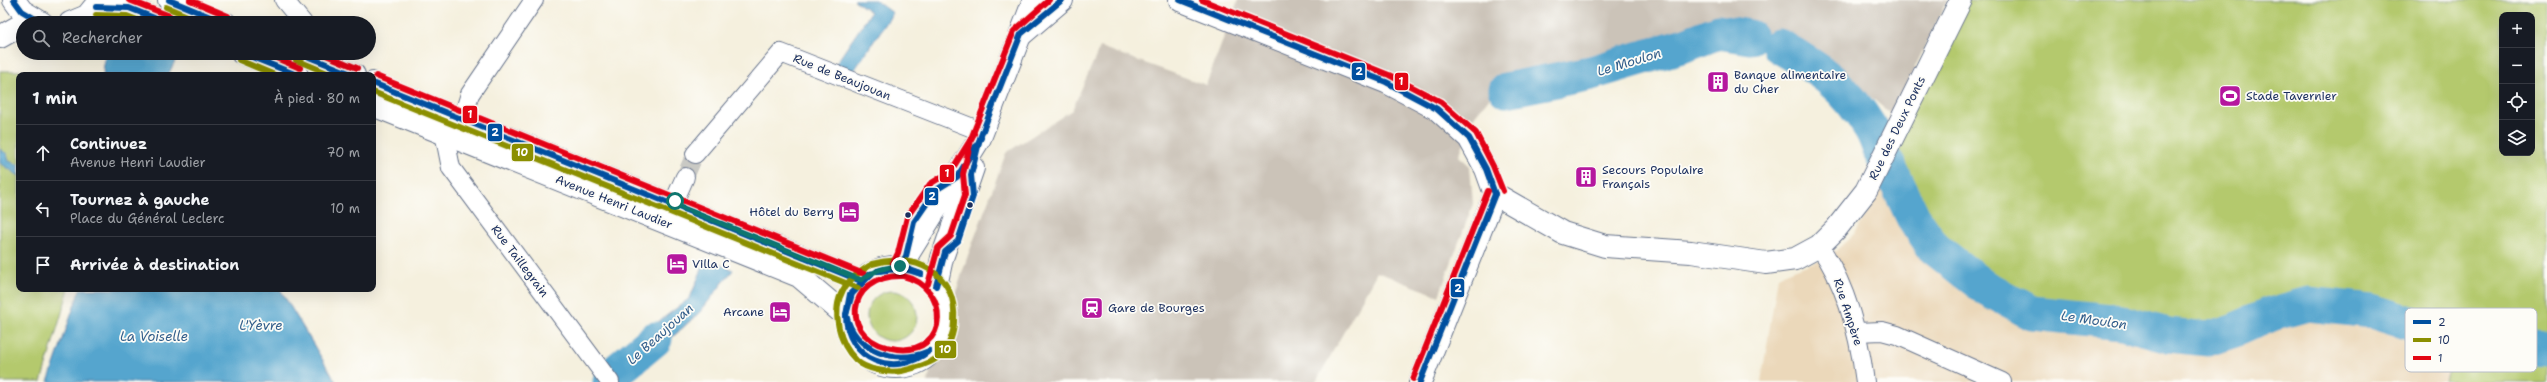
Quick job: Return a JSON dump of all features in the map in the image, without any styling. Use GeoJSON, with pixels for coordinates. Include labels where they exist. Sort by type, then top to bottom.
{"type":"FeatureCollection","features":[{"type":"Feature","properties":{"kind":"main road"},"geometry":{"type":"LineString","coordinates":[[14,0],[26,16]]}},
{"type":"Feature","properties":{"kind":"main road"},"geometry":{"type":"LineString","coordinates":[[169,0],[207,16]]}},
{"type":"Feature","properties":{"kind":"main road"},"geometry":{"type":"LineString","coordinates":[[1021,34],[1062,0]]}},
{"type":"Feature","properties":{"kind":"main road"},"geometry":{"type":"LineString","coordinates":[[1180,0],[1386,82],[1437,109],[1469,138],[1486,169],[1495,194],[1420,382]]}},
{"type":"Feature","properties":{"kind":"main road","name":"Rue des Deux Ponts"},"geometry":{"type":"LineString","coordinates":[[1495,194],[1564,233],[1605,246],[1691,252],[1766,263],[1795,260],[1819,246],[1840,225],[1866,191],[1961,0]]}},
{"type":"Feature","properties":{"kind":"main road"},"geometry":{"type":"LineString","coordinates":[[936,286],[964,176],[982,135],[1021,34],[1030,2]]}},
{"type":"Feature","properties":{"kind":"main road"},"geometry":{"type":"LineString","coordinates":[[87,16],[98,4],[129,8],[149,16]]}},
{"type":"Feature","properties":{"kind":"main road"},"geometry":{"type":"LineString","coordinates":[[0,37],[16,29]]}},
{"type":"Feature","properties":{"kind":"main road"},"geometry":{"type":"LineString","coordinates":[[260,60],[290,72]]}},
{"type":"Feature","properties":{"kind":"main road"},"geometry":{"type":"LineString","coordinates":[[322,60],[348,72]]}},
{"type":"Feature","properties":{"kind":"main road","name":"Avenue Henri Laudier"},"geometry":{"type":"LineString","coordinates":[[376,84],[861,280]]}},
{"type":"Feature","properties":{"kind":"main road","name":"Avenue Henri Laudier"},"geometry":{"type":"LineString","coordinates":[[376,106],[799,276],[846,315]]}},
{"type":"Feature","properties":{"kind":"main road"},"geometry":{"type":"LineString","coordinates":[[903,261],[914,270],[926,276],[936,286],[943,298],[946,312],[943,336],[930,355],[908,374],[896,368],[881,366],[868,360],[851,341],[846,315],[850,295],[861,280],[874,272],[903,261],[964,176]]}},
{"type":"Feature","properties":{"kind":"main road"},"geometry":{"type":"LineString","coordinates":[[868,360],[875,382]]}},
{"type":"Feature","properties":{"kind":"street"},"geometry":{"type":"LineString","coordinates":[[284,0],[297,16]]}},
{"type":"Feature","properties":{"kind":"street"},"geometry":{"type":"LineString","coordinates":[[462,119],[470,94],[534,0]]}},
{"type":"Feature","properties":{"kind":"street","name":"Rue de Beaujouan"},"geometry":{"type":"LineString","coordinates":[[695,154],[781,53],[982,135]]}},
{"type":"Feature","properties":{"kind":"street","name":"Rue Taillegrain"},"geometry":{"type":"LineString","coordinates":[[444,133],[451,168],[605,375]]}},
{"type":"Feature","properties":{"kind":"street"},"geometry":{"type":"LineString","coordinates":[[673,204],[685,177]]}},
{"type":"Feature","properties":{"kind":"street","name":"Rue Ampère"},"geometry":{"type":"LineString","coordinates":[[1819,246],[1837,276],[1857,332],[1865,382]]}},
{"type":"Feature","properties":{"kind":"street"},"geometry":{"type":"LineString","coordinates":[[1857,332],[1882,331],[1897,335],[2002,382]]}},
{"type":"Feature","properties":{"kind":"shaded area"},"geometry":{"type":"Polygon","coordinates":[[[1238,0],[1947,0],[1892,115],[1860,88],[1793,41],[1720,22],[1507,76],[1474,117],[1459,156],[1470,166],[1473,204],[1439,296],[1377,272],[1316,382],[927,382],[967,258],[1006,153],[1072,110],[1100,47],[1206,85],[1238,0]]]}},
{"type":"Feature","properties":{"kind":"shaded area"},"geometry":{"type":"Polygon","coordinates":[[[1888,164],[1913,217],[2072,317],[2121,322],[2168,335],[2235,330],[2272,314],[2308,304],[2365,317],[2405,330],[2405,372],[2448,372],[2445,382],[1761,382],[1778,276],[1830,256],[1854,234],[1877,197],[1888,164]]]}},
{"type":"Feature","properties":{"kind":"green space"},"geometry":{"type":"Polygon","coordinates":[[[1958,0],[2547,0],[2547,336],[2537,334],[2537,308],[2409,308],[2362,295],[2308,304],[2272,314],[2235,330],[2208,339],[2168,335],[2121,322],[2032,313],[1984,287],[1934,248],[1913,217],[1888,164],[1958,0]]]}},
{"type":"Feature","properties":{"kind":"green space"},"geometry":{"type":"Polygon","coordinates":[[[0,71],[24,71],[27,72],[16,72],[16,292],[68,292],[41,382],[0,382],[0,71]]]}},
{"type":"Feature","properties":{"kind":"green space"},"geometry":{"type":"Polygon","coordinates":[[[887,291],[897,291],[910,298],[917,311],[917,321],[910,334],[897,341],[887,341],[878,337],[871,330],[867,321],[867,311],[871,302],[878,295],[887,291]]]}},
{"type":"Feature","properties":{"kind":"green space"},"geometry":{"type":"Polygon","coordinates":[[[2537,359],[2547,360],[2547,382],[2445,382],[2448,372],[2537,372],[2537,359]]]}},
{"type":"Feature","properties":{"kind":"water"},"geometry":{"type":"Polygon","coordinates":[[[854,0],[875,0],[893,13],[851,75],[833,68],[871,12],[854,0]]]}},
{"type":"Feature","properties":{"kind":"water"},"geometry":{"type":"Polygon","coordinates":[[[104,60],[176,60],[170,72],[103,72],[104,60]]]}},
{"type":"Feature","properties":{"kind":"water"},"geometry":{"type":"Polygon","coordinates":[[[0,149],[7,154],[9,161],[16,164],[16,174],[0,163],[0,149]]]}},
{"type":"Feature","properties":{"kind":"water"},"geometry":{"type":"Polygon","coordinates":[[[706,259],[733,270],[700,312],[641,366],[632,382],[627,382],[609,359],[690,298],[706,259]]]}},
{"type":"Feature","properties":{"kind":"water","name":"La Voiselle"},"geometry":{"type":"Polygon","coordinates":[[[79,292],[282,292],[336,382],[48,382],[79,292]]]}},
{"type":"Feature","properties":{"kind":"waterway","name":"Le Moulon"},"geometry":{"type":"LineString","coordinates":[[1506,90],[1591,73],[1688,44],[1718,32],[1750,37]]}},
{"type":"Feature","properties":{"kind":"waterway","name":"Le Moulon"},"geometry":{"type":"LineString","coordinates":[[1779,46],[1820,71],[1852,101],[1871,129],[1913,217],[1934,248],[1984,287],[2032,313],[2121,322],[2168,335],[2208,339],[2235,330],[2272,314],[2308,304],[2372,311],[2405,321]]}},
{"type":"Feature","properties":{"kind":"waterway","name":"Le Beaujouan"},"geometry":{"type":"LineString","coordinates":[[610,382],[618,370],[655,339]]}},
{"type":"Feature","properties":{"kind":"waterway","name":"Le Moulon"},"geometry":{"type":"LineString","coordinates":[[2537,348],[2547,349]]}},
{"type":"Feature","properties":{"kind":"tunnel"},"geometry":{"type":"LineString","coordinates":[[685,177],[695,154]]}},
{"type":"Feature","properties":{"kind":"transit line","name":"2"},"geometry":{"type":"LineString","coordinates":[[14,0],[22,11],[30,16]]}},
{"type":"Feature","properties":{"kind":"transit line","name":"1"},"geometry":{"type":"LineString","coordinates":[[129,0],[170,16]]}},
{"type":"Feature","properties":{"kind":"transit line","name":"2"},"geometry":{"type":"LineString","coordinates":[[169,0],[208,16]]}},
{"type":"Feature","properties":{"kind":"transit line","name":"1"},"geometry":{"type":"LineString","coordinates":[[190,0],[228,16]]}},
{"type":"Feature","properties":{"kind":"transit line","name":"1"},"geometry":{"type":"LineString","coordinates":[[928,284],[938,248],[951,236],[965,195],[963,174],[972,136],[1014,31],[1049,0]]}},
{"type":"Feature","properties":{"kind":"transit line","name":"2"},"geometry":{"type":"LineString","coordinates":[[936,286],[945,252],[958,241],[973,196],[971,175],[980,138],[1021,34],[1062,0]]}},
{"type":"Feature","properties":{"kind":"transit line","name":"2"},"geometry":{"type":"LineString","coordinates":[[1180,0],[1386,82],[1437,109],[1469,138],[1486,169],[1495,194]]}},
{"type":"Feature","properties":{"kind":"transit line","name":"1"},"geometry":{"type":"LineString","coordinates":[[1202,0],[1389,75],[1441,102],[1476,133],[1493,166],[1503,191]]}},
{"type":"Feature","properties":{"kind":"transit line","name":"2"},"geometry":{"type":"LineString","coordinates":[[96,7],[129,8],[149,16]]}},
{"type":"Feature","properties":{"kind":"transit line","name":"10"},"geometry":{"type":"LineString","coordinates":[[166,7],[187,16]]}},
{"type":"Feature","properties":{"kind":"transit line","name":"10"},"geometry":{"type":"LineString","coordinates":[[96,15],[127,16]]}},
{"type":"Feature","properties":{"kind":"transit line","name":"10"},"geometry":{"type":"LineString","coordinates":[[239,60],[268,72]]}},
{"type":"Feature","properties":{"kind":"transit line","name":"2"},"geometry":{"type":"LineString","coordinates":[[260,60],[290,72]]}},
{"type":"Feature","properties":{"kind":"transit line","name":"1"},"geometry":{"type":"LineString","coordinates":[[281,60],[300,68]]}},
{"type":"Feature","properties":{"kind":"transit line","name":"10"},"geometry":{"type":"LineString","coordinates":[[296,60],[325,72]]}},
{"type":"Feature","properties":{"kind":"transit line","name":"2"},"geometry":{"type":"LineString","coordinates":[[316,60],[346,72]]}},
{"type":"Feature","properties":{"kind":"transit line","name":"1"},"geometry":{"type":"LineString","coordinates":[[338,60],[357,68]]}},
{"type":"Feature","properties":{"kind":"transit line","name":"1"},"geometry":{"type":"LineString","coordinates":[[376,76],[864,274]]}},
{"type":"Feature","properties":{"kind":"transit line","name":"2"},"geometry":{"type":"LineString","coordinates":[[376,84],[861,281]]}},
{"type":"Feature","properties":{"kind":"transit line","name":"10"},"geometry":{"type":"LineString","coordinates":[[376,93],[858,288]]}},
{"type":"Feature","properties":{"kind":"transit line","name":"1"},"geometry":{"type":"LineString","coordinates":[[893,263],[898,253],[907,217],[930,184],[951,171],[974,134]]}},
{"type":"Feature","properties":{"kind":"transit line","name":"2"},"geometry":{"type":"LineString","coordinates":[[900,267],[906,256],[914,222],[936,190],[957,177],[981,138]]}},
{"type":"Feature","properties":{"kind":"transit line","name":"1"},"geometry":{"type":"LineString","coordinates":[[1413,379],[1488,191]]}},
{"type":"Feature","properties":{"kind":"transit line","name":"2"},"geometry":{"type":"LineString","coordinates":[[1420,382],[1495,194]]}},
{"type":"Feature","properties":{"kind":"transit line","name":"10"},"geometry":{"type":"LineString","coordinates":[[869,266],[854,276],[843,290],[839,298],[837,317],[841,336],[850,353],[856,360],[865,366],[890,372],[902,371],[927,363],[937,358],[944,352],[949,344],[954,326],[953,305],[949,290],[941,279],[930,270],[917,264],[903,261],[888,261],[872,264]]}},
{"type":"Feature","properties":{"kind":"transit line","name":"2"},"geometry":{"type":"LineString","coordinates":[[878,271],[898,267],[921,274]]}},
{"type":"Feature","properties":{"kind":"transit line","name":"2"},"geometry":{"type":"LineString","coordinates":[[878,271],[905,268],[921,274]]}},
{"type":"Feature","properties":{"kind":"transit line","name":"2"},"geometry":{"type":"LineString","coordinates":[[846,315],[850,294],[871,274]]}},
{"type":"Feature","properties":{"kind":"transit line","name":"2"},"geometry":{"type":"LineString","coordinates":[[846,315],[852,294],[871,274]]}},
{"type":"Feature","properties":{"kind":"transit line","name":"1"},"geometry":{"type":"LineString","coordinates":[[903,276],[919,283],[930,293],[936,306],[938,319],[935,331],[927,342],[914,348],[897,349],[878,344],[865,335],[857,323],[856,310],[860,297],[869,286],[883,278],[903,276]]}},
{"type":"Feature","properties":{"kind":"transit line","name":"2"},"geometry":{"type":"LineString","coordinates":[[846,315],[851,328],[858,338],[878,352],[891,356],[903,356],[916,355],[929,351]]}},
{"type":"Feature","properties":{"kind":"transit line","name":"2"},"geometry":{"type":"LineString","coordinates":[[846,315],[848,331],[854,344],[863,354],[875,360],[888,364],[902,364],[916,359],[929,351]]}},
{"type":"Feature","properties":{"kind":"place","name":"Banque alimentaire du Cher"},"geometry":{"type":"Point","coordinates":[1718,82]}},
{"type":"Feature","properties":{"kind":"place","name":"Stade Tavernier"},"geometry":{"type":"Point","coordinates":[2230,96]}},
{"type":"Feature","properties":{"kind":"place","name":"Secours Populaire Français"},"geometry":{"type":"Point","coordinates":[1586,177]}},
{"type":"Feature","properties":{"kind":"place","name":"Hôtel du Berry"},"geometry":{"type":"Point","coordinates":[849,212]}},
{"type":"Feature","properties":{"kind":"place","name":"Villa C"},"geometry":{"type":"Point","coordinates":[677,264]}},
{"type":"Feature","properties":{"kind":"place","name":"Gare de Bourges"},"geometry":{"type":"Point","coordinates":[1092,308]}},
{"type":"Feature","properties":{"kind":"place","name":"Arcane"},"geometry":{"type":"Point","coordinates":[780,312]}},
{"type":"Feature","properties":{"kind":"route"},"geometry":{"type":"LineString","coordinates":[[675,201],[673,204],[832,270],[861,280],[886,267],[900,266]]}},
{"type":"Feature","properties":{"kind":"water label","name":"L'Yèvre"},"geometry":{"type":"Point","coordinates":[261,325]}}]}
